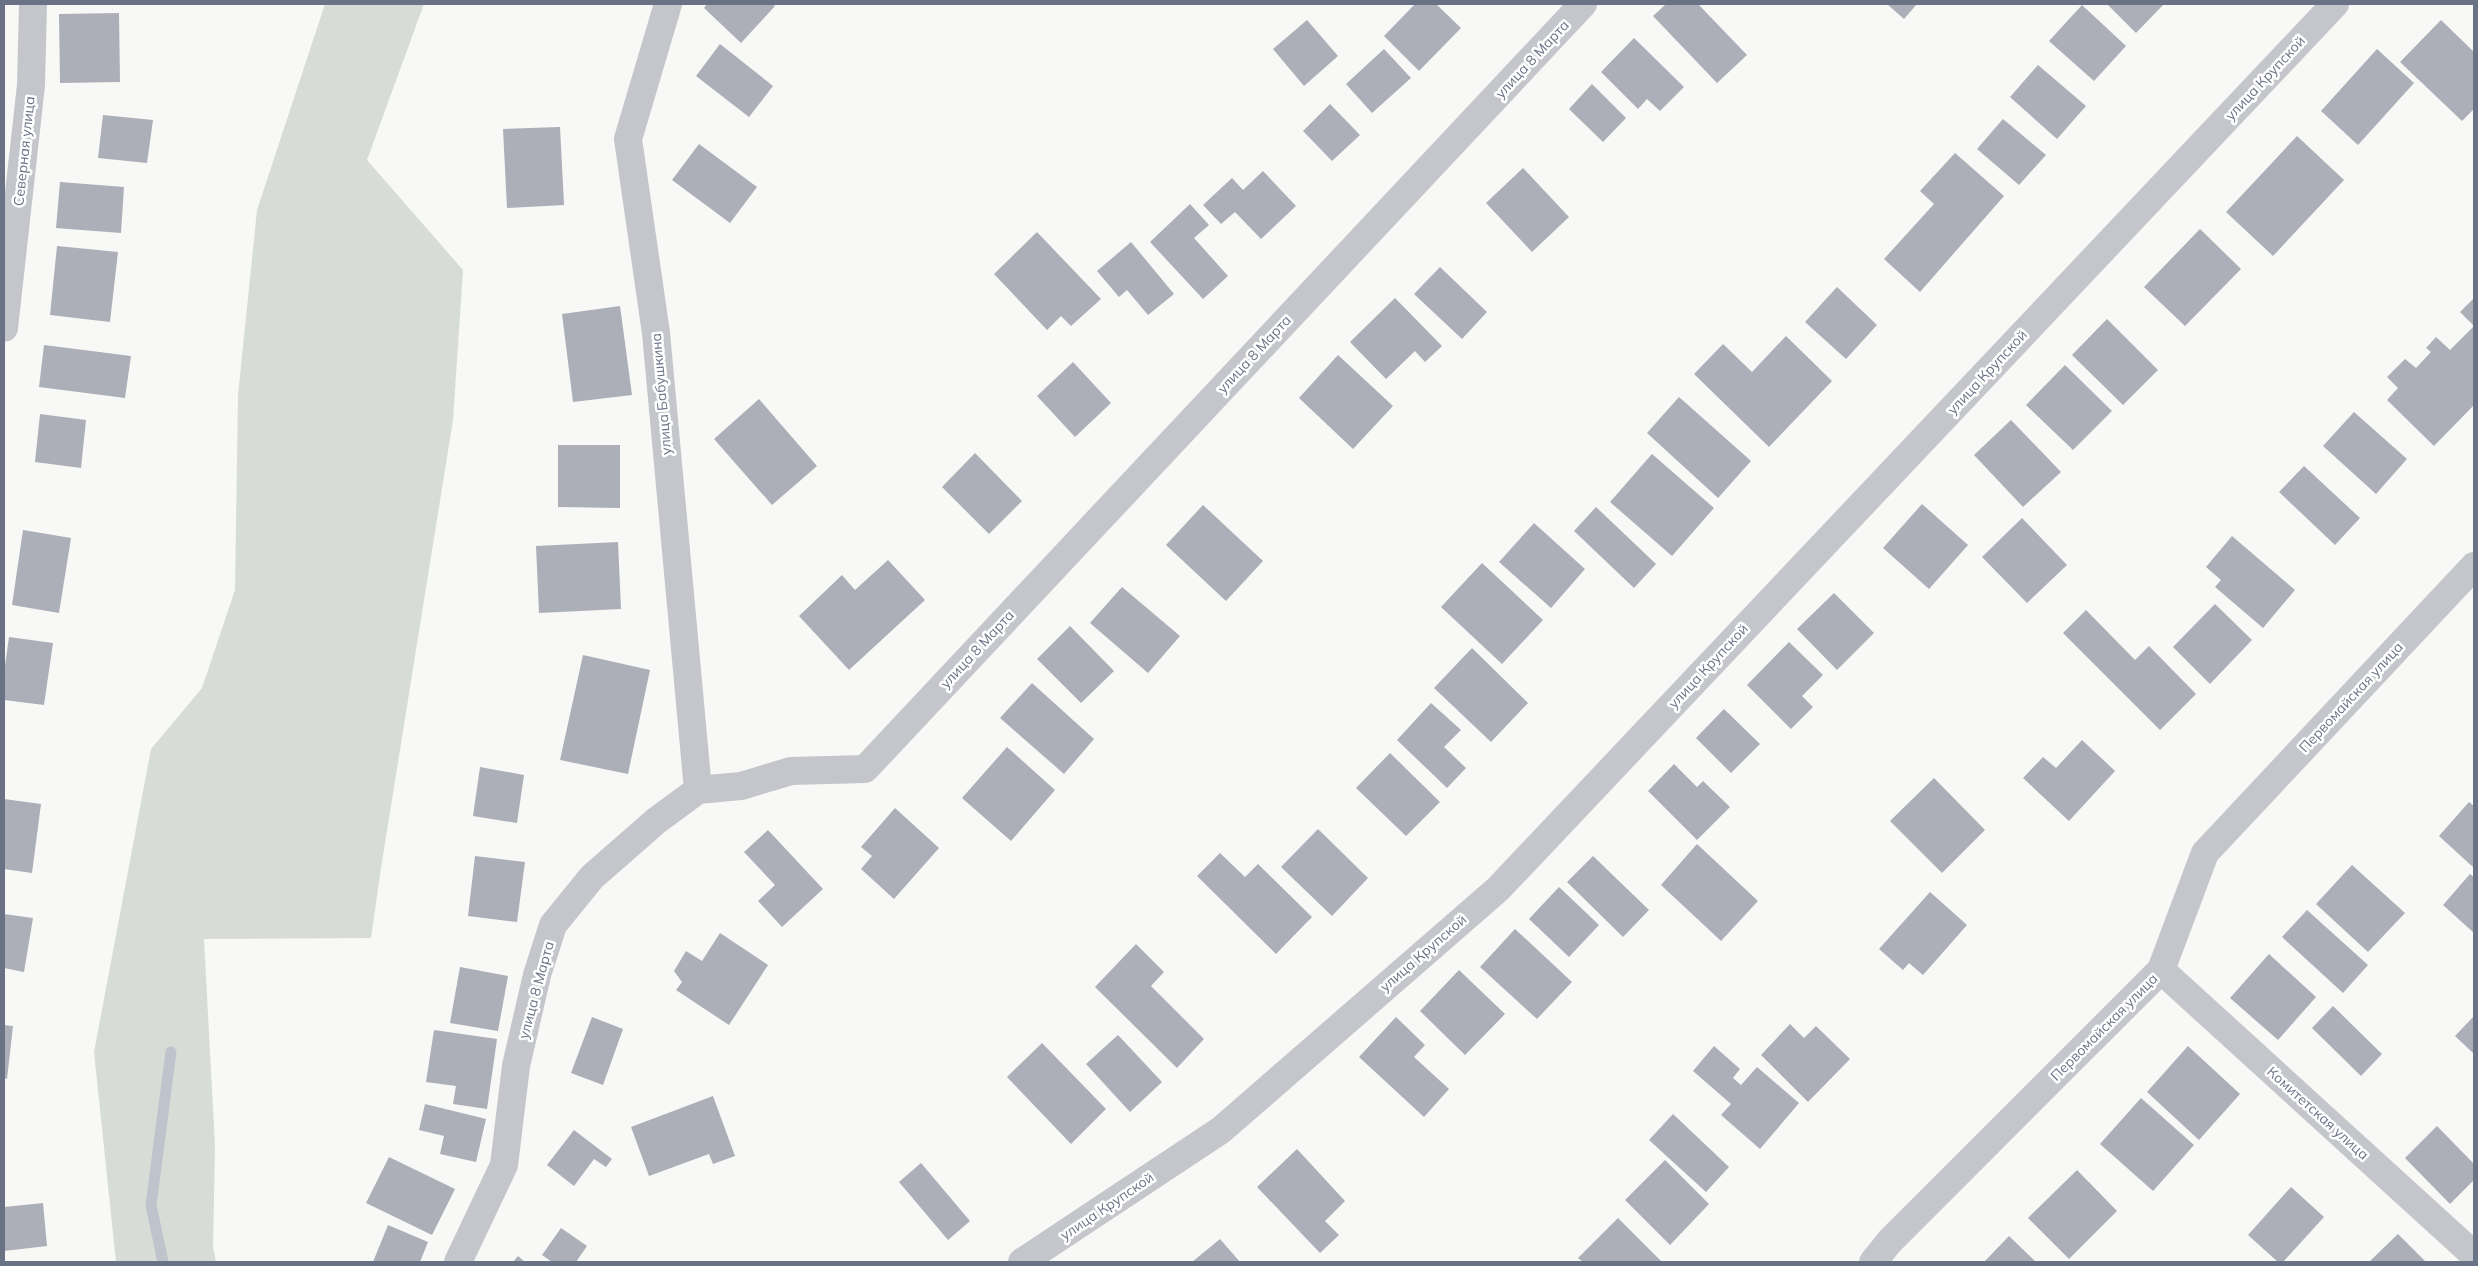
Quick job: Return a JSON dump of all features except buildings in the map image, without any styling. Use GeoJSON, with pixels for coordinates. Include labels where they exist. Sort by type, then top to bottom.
{"type":"FeatureCollection","features":[{"type":"Feature","properties":{"kind":"street","name":"Северная улица"},"geometry":{"type":"LineString","coordinates":[[4,328],[31,85],[33,4]]}},
{"type":"Feature","properties":{"kind":"street","name":"улица Бабушкина"},"geometry":{"type":"LineString","coordinates":[[668,4],[628,139],[656,333],[698,790]]}},
{"type":"Feature","properties":{"kind":"street","name":"улица 8 Марта"},"geometry":{"type":"LineString","coordinates":[[458,1262],[504,1165],[516,1066],[537,975],[553,925],[592,877],[656,821],[698,790],[741,786],[791,771],[865,768],[1584,4]]}},
{"type":"Feature","properties":{"kind":"street","name":"улица Крупской"},"geometry":{"type":"LineString","coordinates":[[1022,1262],[1221,1130],[1498,889],[2335,4]]}},
{"type":"Feature","properties":{"kind":"street","name":"Первомайская улица"},"geometry":{"type":"LineString","coordinates":[[1873,1262],[1890,1241],[2161,970],[2205,853],[2474,566]]}},
{"type":"Feature","properties":{"kind":"street","name":"Комитетская улица"},"geometry":{"type":"LineString","coordinates":[[2161,970],[2474,1255]]}},
{"type":"Feature","properties":{"kind":"shaded area"},"geometry":{"type":"Polygon","coordinates":[[[325,4],[424,4],[367,160],[463,270],[453,420],[371,938],[204,939],[215,1146],[213,1247],[216,1262],[116,1262],[94,1052],[151,749],[202,688],[235,590],[238,395],[257,210],[325,4]]]}},
{"type":"Feature","properties":{"kind":"waterway"},"geometry":{"type":"LineString","coordinates":[[163,1262],[151,1205],[171,1052]]}}]}
